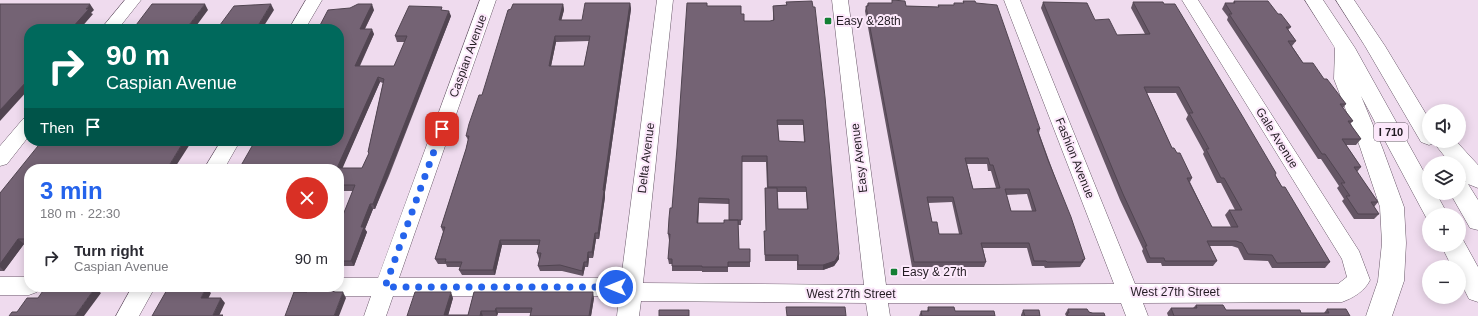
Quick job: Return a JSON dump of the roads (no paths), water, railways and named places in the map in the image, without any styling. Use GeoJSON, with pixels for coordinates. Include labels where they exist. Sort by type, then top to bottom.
{"type":"FeatureCollection","features":[{"type":"Feature","properties":{"kind":"highway","name":"I 710"},"geometry":{"type":"LineString","coordinates":[[1314,0],[1345,48],[1432,208]]}},
{"type":"Feature","properties":{"kind":"highway","name":"I 710"},"geometry":{"type":"LineString","coordinates":[[1344,0],[1375,46],[1422,125]]}},
{"type":"Feature","properties":{"kind":"highway"},"geometry":{"type":"LineString","coordinates":[[1345,48],[1344,79],[1392,207],[1394,243],[1391,281],[1379,316]]}},
{"type":"Feature","properties":{"kind":"highway"},"geometry":{"type":"LineString","coordinates":[[1407,99],[1422,116]]}},
{"type":"Feature","properties":{"kind":"highway"},"geometry":{"type":"LineString","coordinates":[[1449,148],[1478,180]]}},
{"type":"Feature","properties":{"kind":"highway"},"geometry":{"type":"LineString","coordinates":[[1466,200],[1478,221]]}},
{"type":"Feature","properties":{"kind":"highway"},"geometry":{"type":"LineString","coordinates":[[1457,252],[1478,291]]}},
{"type":"Feature","properties":{"kind":"street"},"geometry":{"type":"LineString","coordinates":[[113,24],[133,0]]}},
{"type":"Feature","properties":{"kind":"street"},"geometry":{"type":"LineString","coordinates":[[300,24],[314,0]]}},
{"type":"Feature","properties":{"kind":"street","name":"Caspian Avenue"},"geometry":{"type":"LineString","coordinates":[[375,316],[488,0]]}},
{"type":"Feature","properties":{"kind":"street","name":"Delta Avenue"},"geometry":{"type":"LineString","coordinates":[[628,316],[665,0]]}},
{"type":"Feature","properties":{"kind":"street","name":"Easy Avenue"},"geometry":{"type":"LineString","coordinates":[[840,0],[879,316]]}},
{"type":"Feature","properties":{"kind":"street","name":"Fashion Avenue"},"geometry":{"type":"LineString","coordinates":[[1012,0],[1137,316]]}},
{"type":"Feature","properties":{"kind":"street","name":"Gale Avenue"},"geometry":{"type":"LineString","coordinates":[[1190,0],[1352,257],[1359,280]]}},
{"type":"Feature","properties":{"kind":"street"},"geometry":{"type":"LineString","coordinates":[[0,159],[24,130]]}},
{"type":"Feature","properties":{"kind":"street"},"geometry":{"type":"LineString","coordinates":[[217,164],[228,146]]}},
{"type":"Feature","properties":{"kind":"street","name":"West 27th Street"},"geometry":{"type":"LineString","coordinates":[[344,287],[616,287],[631,292],[876,294],[1342,293],[1359,280]]}},
{"type":"Feature","properties":{"kind":"street"},"geometry":{"type":"LineString","coordinates":[[0,286],[24,286]]}},
{"type":"Feature","properties":{"kind":"street"},"geometry":{"type":"LineString","coordinates":[[127,316],[141,292]]}},
{"type":"Feature","properties":{"kind":"place","name":"Easy & 28th"},"geometry":{"type":"Point","coordinates":[828,21]}},
{"type":"Feature","properties":{"kind":"place","name":"Easy & 27th"},"geometry":{"type":"Point","coordinates":[894,272]}}]}
